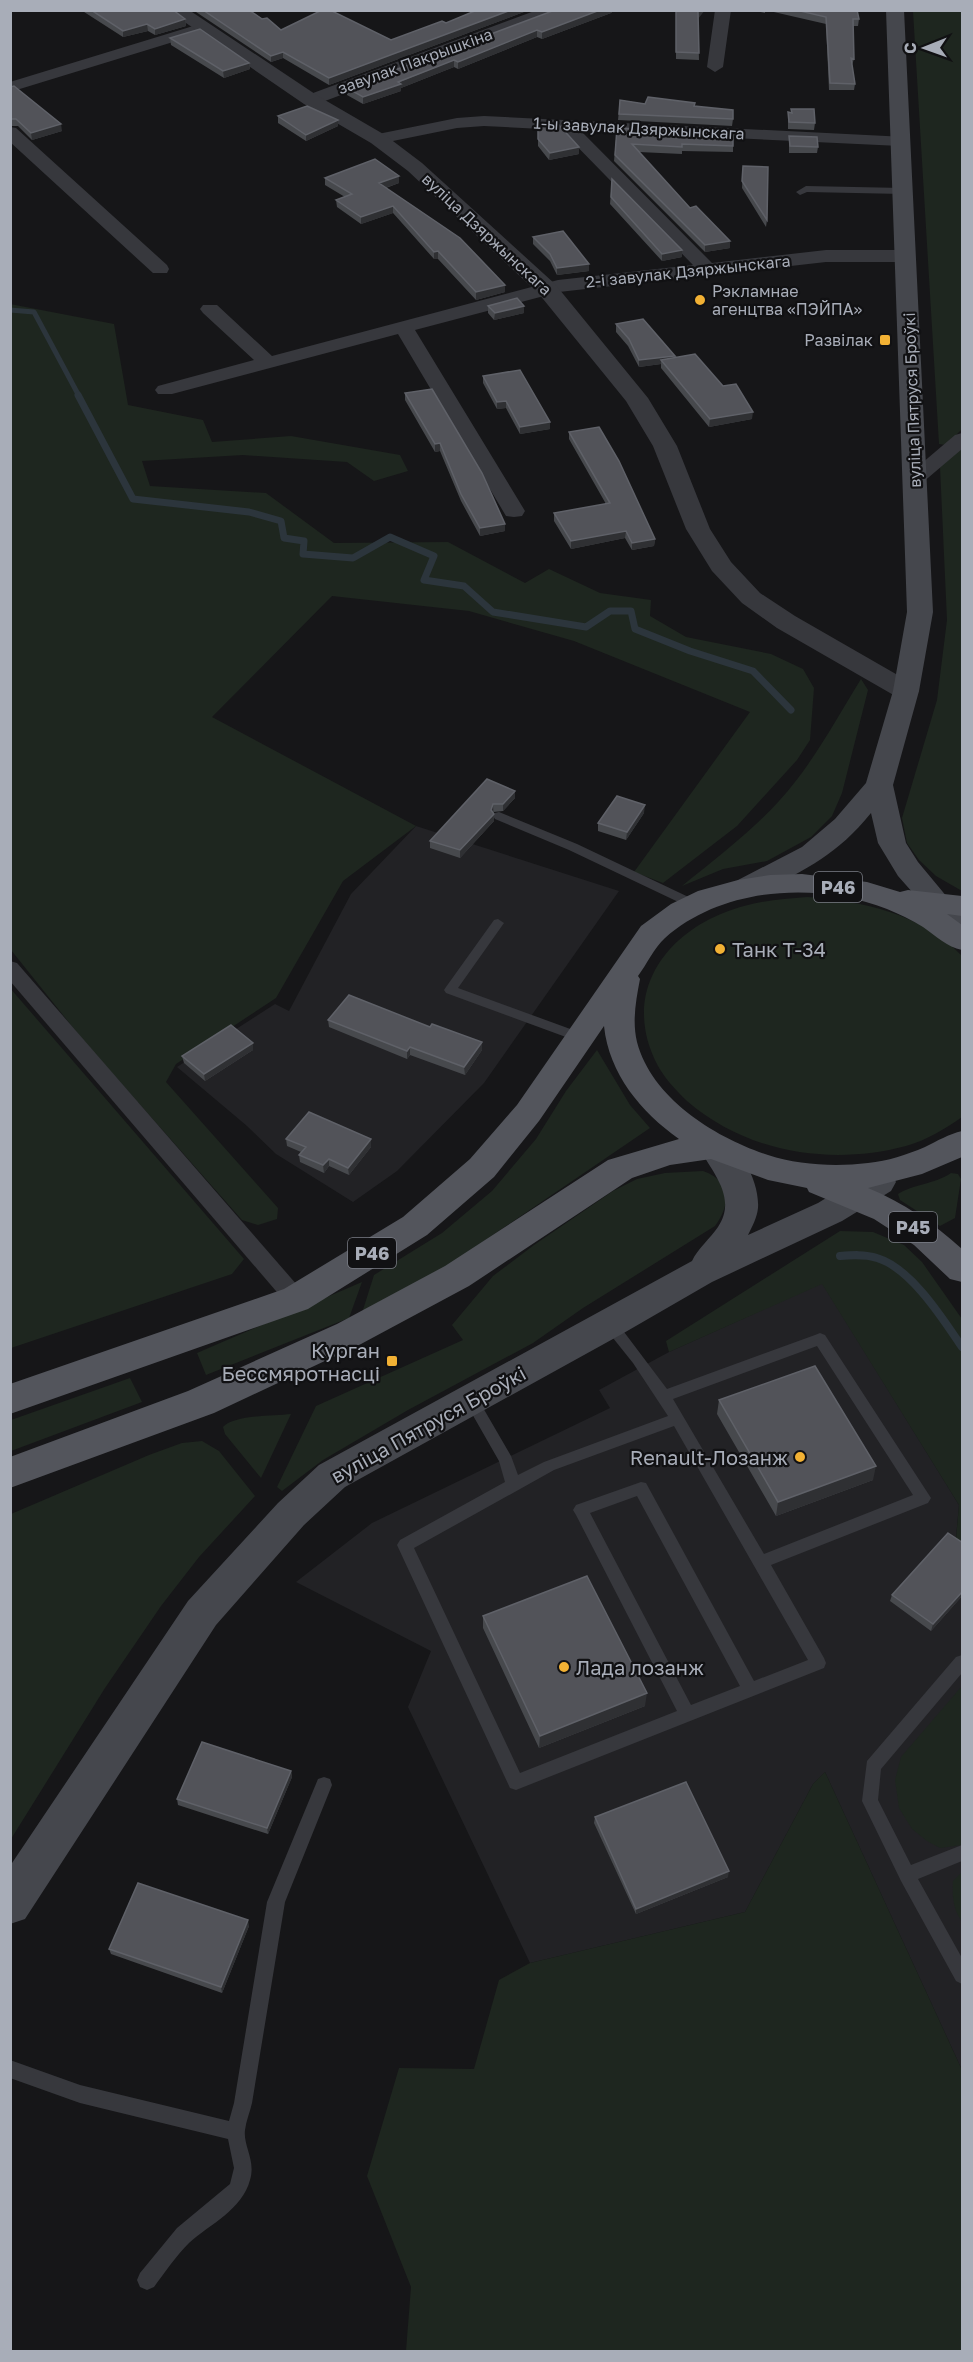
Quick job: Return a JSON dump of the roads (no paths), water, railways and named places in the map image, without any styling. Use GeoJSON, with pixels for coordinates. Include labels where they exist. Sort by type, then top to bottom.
{"type":"FeatureCollection","features":[{"type":"Feature","properties":{"kind":"main road","name":"вуліца Пятруся Броўкі"},"geometry":{"type":"LineString","coordinates":[[748,887],[812,854],[845,826],[879,785],[906,692],[920,612],[894,10]]}},
{"type":"Feature","properties":{"kind":"main road","name":"вуліца Пятруся Броўкі"},"geometry":{"type":"LineString","coordinates":[[879,785],[892,843],[908,869],[951,905],[963,939]]}},
{"type":"Feature","properties":{"kind":"main road","name":"Р46"},"geometry":{"type":"LineString","coordinates":[[10,1399],[296,1299],[415,1226],[482,1168],[528,1113],[652,933],[680,911],[714,896],[748,887],[801,884],[846,888],[883,897],[951,905]]}},
{"type":"Feature","properties":{"kind":"main road","name":"Р46"},"geometry":{"type":"LineString","coordinates":[[883,897],[924,914],[963,939]]}},
{"type":"Feature","properties":{"kind":"main road","name":"Р46"},"geometry":{"type":"LineString","coordinates":[[630,963],[619,996],[618,1032],[628,1064],[648,1094],[676,1122],[714,1146],[757,1165],[800,1175],[856,1177],[901,1168],[941,1155],[963,1143]]}},
{"type":"Feature","properties":{"kind":"main road"},"geometry":{"type":"LineString","coordinates":[[10,1473],[201,1402],[349,1334],[457,1276],[620,1169],[669,1153],[714,1146],[737,1181],[741,1202],[738,1224],[700,1272]]}},
{"type":"Feature","properties":{"kind":"main road","name":"вуліца Пятруся Броўкі"},"geometry":{"type":"LineString","coordinates":[[10,1904],[202,1613],[283,1522],[332,1476],[470,1398],[610,1324],[700,1272],[830,1212],[901,1168]]}},
{"type":"Feature","properties":{"kind":"main road","name":"Р45"},"geometry":{"type":"LineString","coordinates":[[800,1175],[886,1210],[926,1236],[963,1269]]}},
{"type":"Feature","properties":{"kind":"street","name":"вуліца Дзяржынскага"},"geometry":{"type":"LineString","coordinates":[[176,10],[311,100],[378,139],[415,167],[547,289],[636,398],[665,446],[698,529],[721,566],[751,598],[786,622],[906,692]]}},
{"type":"Feature","properties":{"kind":"street","name":"завулак Пакрышкіна"},"geometry":{"type":"LineString","coordinates":[[311,100],[553,10]]}},
{"type":"Feature","properties":{"kind":"street"},"geometry":{"type":"LineString","coordinates":[[715,67],[720,11]]}},
{"type":"Feature","properties":{"kind":"street"},"geometry":{"type":"LineString","coordinates":[[10,87],[203,28]]}},
{"type":"Feature","properties":{"kind":"street","name":"1-ы завулак Дзяржынскага"},"geometry":{"type":"LineString","coordinates":[[378,139],[457,123],[484,121],[900,141]]}},
{"type":"Feature","properties":{"kind":"street"},"geometry":{"type":"LineString","coordinates":[[565,124],[706,268]]}},
{"type":"Feature","properties":{"kind":"street"},"geometry":{"type":"LineString","coordinates":[[10,132],[160,269]]}},
{"type":"Feature","properties":{"kind":"street","name":"2-і завулак Дзяржынскага"},"geometry":{"type":"LineString","coordinates":[[165,390],[547,289],[598,280],[826,255],[906,256]]}},
{"type":"Feature","properties":{"kind":"street"},"geometry":{"type":"LineString","coordinates":[[210,309],[267,362]]}},
{"type":"Feature","properties":{"kind":"street"},"geometry":{"type":"LineString","coordinates":[[403,326],[514,511]]}},
{"type":"Feature","properties":{"kind":"street"},"geometry":{"type":"LineString","coordinates":[[915,479],[963,439]]}},
{"type":"Feature","properties":{"kind":"street"},"geometry":{"type":"LineString","coordinates":[[10,968],[296,1299]]}},
{"type":"Feature","properties":{"kind":"lane"},"geometry":{"type":"LineString","coordinates":[[800,192],[806,189],[903,191]]}},
{"type":"Feature","properties":{"kind":"lane"},"geometry":{"type":"LineString","coordinates":[[499,816],[554,837],[695,905]]}},
{"type":"Feature","properties":{"kind":"lane"},"geometry":{"type":"LineString","coordinates":[[498,923],[450,990],[579,1037]]}},
{"type":"Feature","properties":{"kind":"lane"},"geometry":{"type":"LineString","coordinates":[[610,1324],[664,1396],[818,1664],[516,1782],[405,1545],[549,1466],[676,1419]]}},
{"type":"Feature","properties":{"kind":"lane"},"geometry":{"type":"LineString","coordinates":[[664,1396],[820,1339],[923,1498],[760,1562]]}},
{"type":"Feature","properties":{"kind":"lane"},"geometry":{"type":"LineString","coordinates":[[470,1398],[506,1460],[514,1486]]}},
{"type":"Feature","properties":{"kind":"lane"},"geometry":{"type":"LineString","coordinates":[[688,1715],[581,1510],[641,1488],[751,1690]]}},
{"type":"Feature","properties":{"kind":"lane"},"geometry":{"type":"LineString","coordinates":[[963,1662],[873,1766],[870,1801],[907,1875],[958,1958],[963,1975]]}},
{"type":"Feature","properties":{"kind":"lane"},"geometry":{"type":"LineString","coordinates":[[147,2280],[188,2231],[232,2198],[244,2174],[243,2155],[235,2132],[243,2103],[276,1902],[324,1785]]}},
{"type":"Feature","properties":{"kind":"lane"},"geometry":{"type":"LineString","coordinates":[[907,1875],[963,1853]]}},
{"type":"Feature","properties":{"kind":"lane"},"geometry":{"type":"LineString","coordinates":[[10,2069],[80,2094],[235,2132]]}},
{"type":"Feature","properties":{"kind":"waterway"},"geometry":{"type":"LineString","coordinates":[[10,310],[34,312],[79,396]]}},
{"type":"Feature","properties":{"kind":"waterway"},"geometry":{"type":"LineString","coordinates":[[78,395],[133,499],[249,512],[281,521],[284,538],[304,541],[303,554],[353,558],[390,537],[434,556],[424,580],[464,586],[493,612],[586,627],[610,611],[631,611],[635,629],[690,651],[753,671],[791,710]]}},
{"type":"Feature","properties":{"kind":"waterway"},"geometry":{"type":"LineString","coordinates":[[840,1256],[858,1255],[877,1258],[902,1272],[925,1296],[962,1347]]}},
{"type":"Feature","properties":{"kind":"place","name":"Рэкламнае агенцтва «ПЭЙПА»"},"geometry":{"type":"Point","coordinates":[700,300]}},
{"type":"Feature","properties":{"kind":"place","name":"Развілак"},"geometry":{"type":"Point","coordinates":[885,340]}},
{"type":"Feature","properties":{"kind":"place","name":"Танк Т-34"},"geometry":{"type":"Point","coordinates":[720,949]}},
{"type":"Feature","properties":{"kind":"place","name":"Курган Бессмяротнасці"},"geometry":{"type":"Point","coordinates":[392,1361]}},
{"type":"Feature","properties":{"kind":"place","name":"Renault-Лозанж"},"geometry":{"type":"Point","coordinates":[800,1457]}},
{"type":"Feature","properties":{"kind":"place","name":"Лада лозанж"},"geometry":{"type":"Point","coordinates":[564,1667]}}]}
